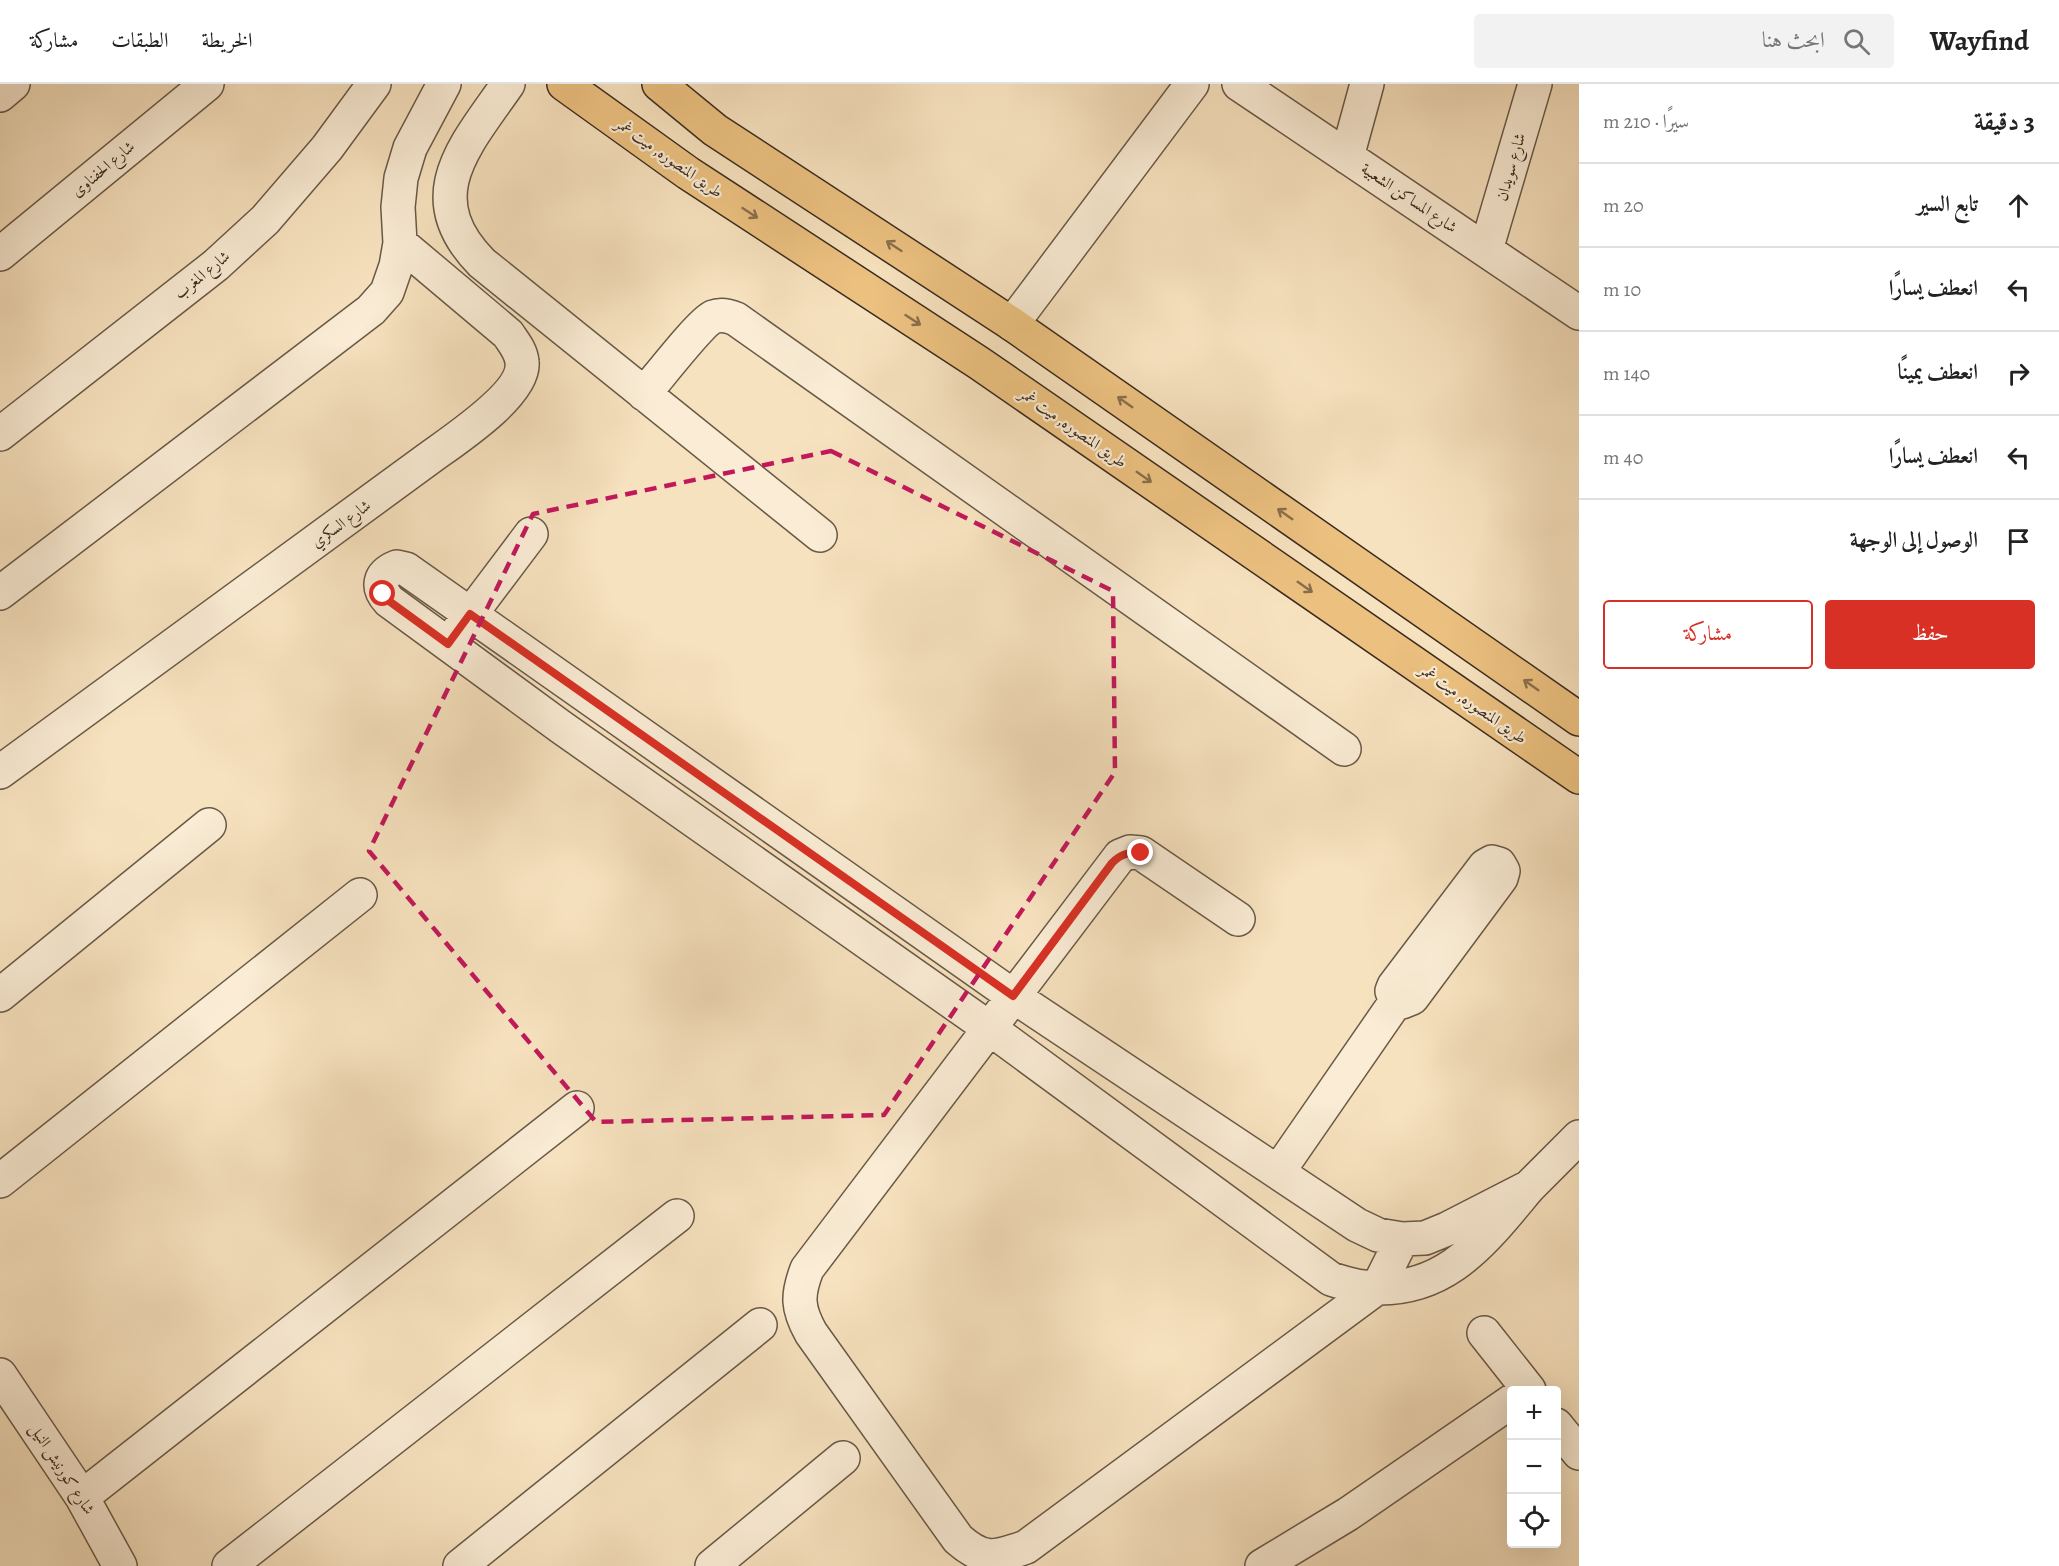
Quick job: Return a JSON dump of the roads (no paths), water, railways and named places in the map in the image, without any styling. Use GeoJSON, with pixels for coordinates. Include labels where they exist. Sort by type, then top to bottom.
{"type":"FeatureCollection","features":[{"type":"Feature","properties":{"kind":"main road","name":"طريق المنصوره, ميت غمر"},"geometry":{"type":"LineString","coordinates":[[564,84],[688,173],[979,363],[1579,777]]}},
{"type":"Feature","properties":{"kind":"main road"},"geometry":{"type":"LineString","coordinates":[[658,84],[716,130],[1012,324],[1579,719]]}},
{"type":"Feature","properties":{"kind":"street"},"geometry":{"type":"LineString","coordinates":[[0,95],[13,84]]}},
{"type":"Feature","properties":{"kind":"street","name":"شارع الحفناوى"},"geometry":{"type":"LineString","coordinates":[[0,254],[207,84]]}},
{"type":"Feature","properties":{"kind":"street","name":"شارع المغرب"},"geometry":{"type":"LineString","coordinates":[[0,434],[216,265],[265,220],[327,148],[374,84]]}},
{"type":"Feature","properties":{"kind":"street"},"geometry":{"type":"LineString","coordinates":[[0,594],[371,310],[387,292],[396,266],[400,243],[398,207],[401,178],[410,148],[444,84]]}},
{"type":"Feature","properties":{"kind":"street"},"geometry":{"type":"LineString","coordinates":[[508,84],[462,151],[453,170],[450,201],[457,231],[467,248],[482,263],[820,535]]}},
{"type":"Feature","properties":{"kind":"street"},"geometry":{"type":"LineString","coordinates":[[1012,324],[1192,84]]}},
{"type":"Feature","properties":{"kind":"street","name":"شارع المساكن الشعبية"},"geometry":{"type":"LineString","coordinates":[[1239,84],[1579,313]]}},
{"type":"Feature","properties":{"kind":"street"},"geometry":{"type":"LineString","coordinates":[[1347,157],[1367,84]]}},
{"type":"Feature","properties":{"kind":"street","name":"شارع سويدان"},"geometry":{"type":"LineString","coordinates":[[1486,250],[1535,84]]}},
{"type":"Feature","properties":{"kind":"street","name":"شارع السكري"},"geometry":{"type":"LineString","coordinates":[[0,772],[437,452],[494,409],[518,383],[523,365],[520,351],[508,334],[400,243]]}},
{"type":"Feature","properties":{"kind":"street"},"geometry":{"type":"LineString","coordinates":[[644,394],[705,322],[720,315],[736,319],[1344,749]]}},
{"type":"Feature","properties":{"kind":"street"},"geometry":{"type":"LineString","coordinates":[[448,644],[531,534]]}},
{"type":"Feature","properties":{"kind":"street"},"geometry":{"type":"LineString","coordinates":[[1529,1187],[1425,1238],[1402,1239],[1378,1235],[1357,1225],[1013,996],[406,569],[397,567],[383,577],[381,586],[383,594],[389,601],[561,727],[989,1028],[1331,1279],[1363,1287],[1394,1287],[1426,1280],[1455,1266],[1479,1246],[1529,1187],[1579,1137]]}},
{"type":"Feature","properties":{"kind":"street"},"geometry":{"type":"LineString","coordinates":[[561,727],[584,694]]}},
{"type":"Feature","properties":{"kind":"street"},"geometry":{"type":"LineString","coordinates":[[744,855],[767,823]]}},
{"type":"Feature","properties":{"kind":"street"},"geometry":{"type":"LineString","coordinates":[[0,995],[208,825]]}},
{"type":"Feature","properties":{"kind":"street"},"geometry":{"type":"LineString","coordinates":[[1238,919],[1141,853],[1130,852],[1120,855],[807,1269],[800,1288],[803,1320],[958,1539],[984,1557],[1004,1555],[1026,1547],[1378,1287],[1402,1239]]}},
{"type":"Feature","properties":{"kind":"street"},"geometry":{"type":"LineString","coordinates":[[0,1181],[360,895]]}},
{"type":"Feature","properties":{"kind":"street"},"geometry":{"type":"LineString","coordinates":[[1278,1172],[1397,1000]]}},
{"type":"Feature","properties":{"kind":"street"},"geometry":{"type":"LineString","coordinates":[[82,1497],[577,1108]]}},
{"type":"Feature","properties":{"kind":"street"},"geometry":{"type":"LineString","coordinates":[[229,1566],[677,1216]]}},
{"type":"Feature","properties":{"kind":"street"},"geometry":{"type":"LineString","coordinates":[[460,1566],[760,1325]]}},
{"type":"Feature","properties":{"kind":"street"},"geometry":{"type":"LineString","coordinates":[[1484,1333],[1519,1386]]}},
{"type":"Feature","properties":{"kind":"street","name":"شارع كورنيش النيل"},"geometry":{"type":"LineString","coordinates":[[0,1375],[82,1497],[120,1566]]}},
{"type":"Feature","properties":{"kind":"street"},"geometry":{"type":"LineString","coordinates":[[1262,1566],[1348,1514],[1507,1405]]}},
{"type":"Feature","properties":{"kind":"street"},"geometry":{"type":"LineString","coordinates":[[1561,1430],[1579,1454]]}},
{"type":"Feature","properties":{"kind":"street"},"geometry":{"type":"LineString","coordinates":[[712,1566],[843,1458]]}}]}
